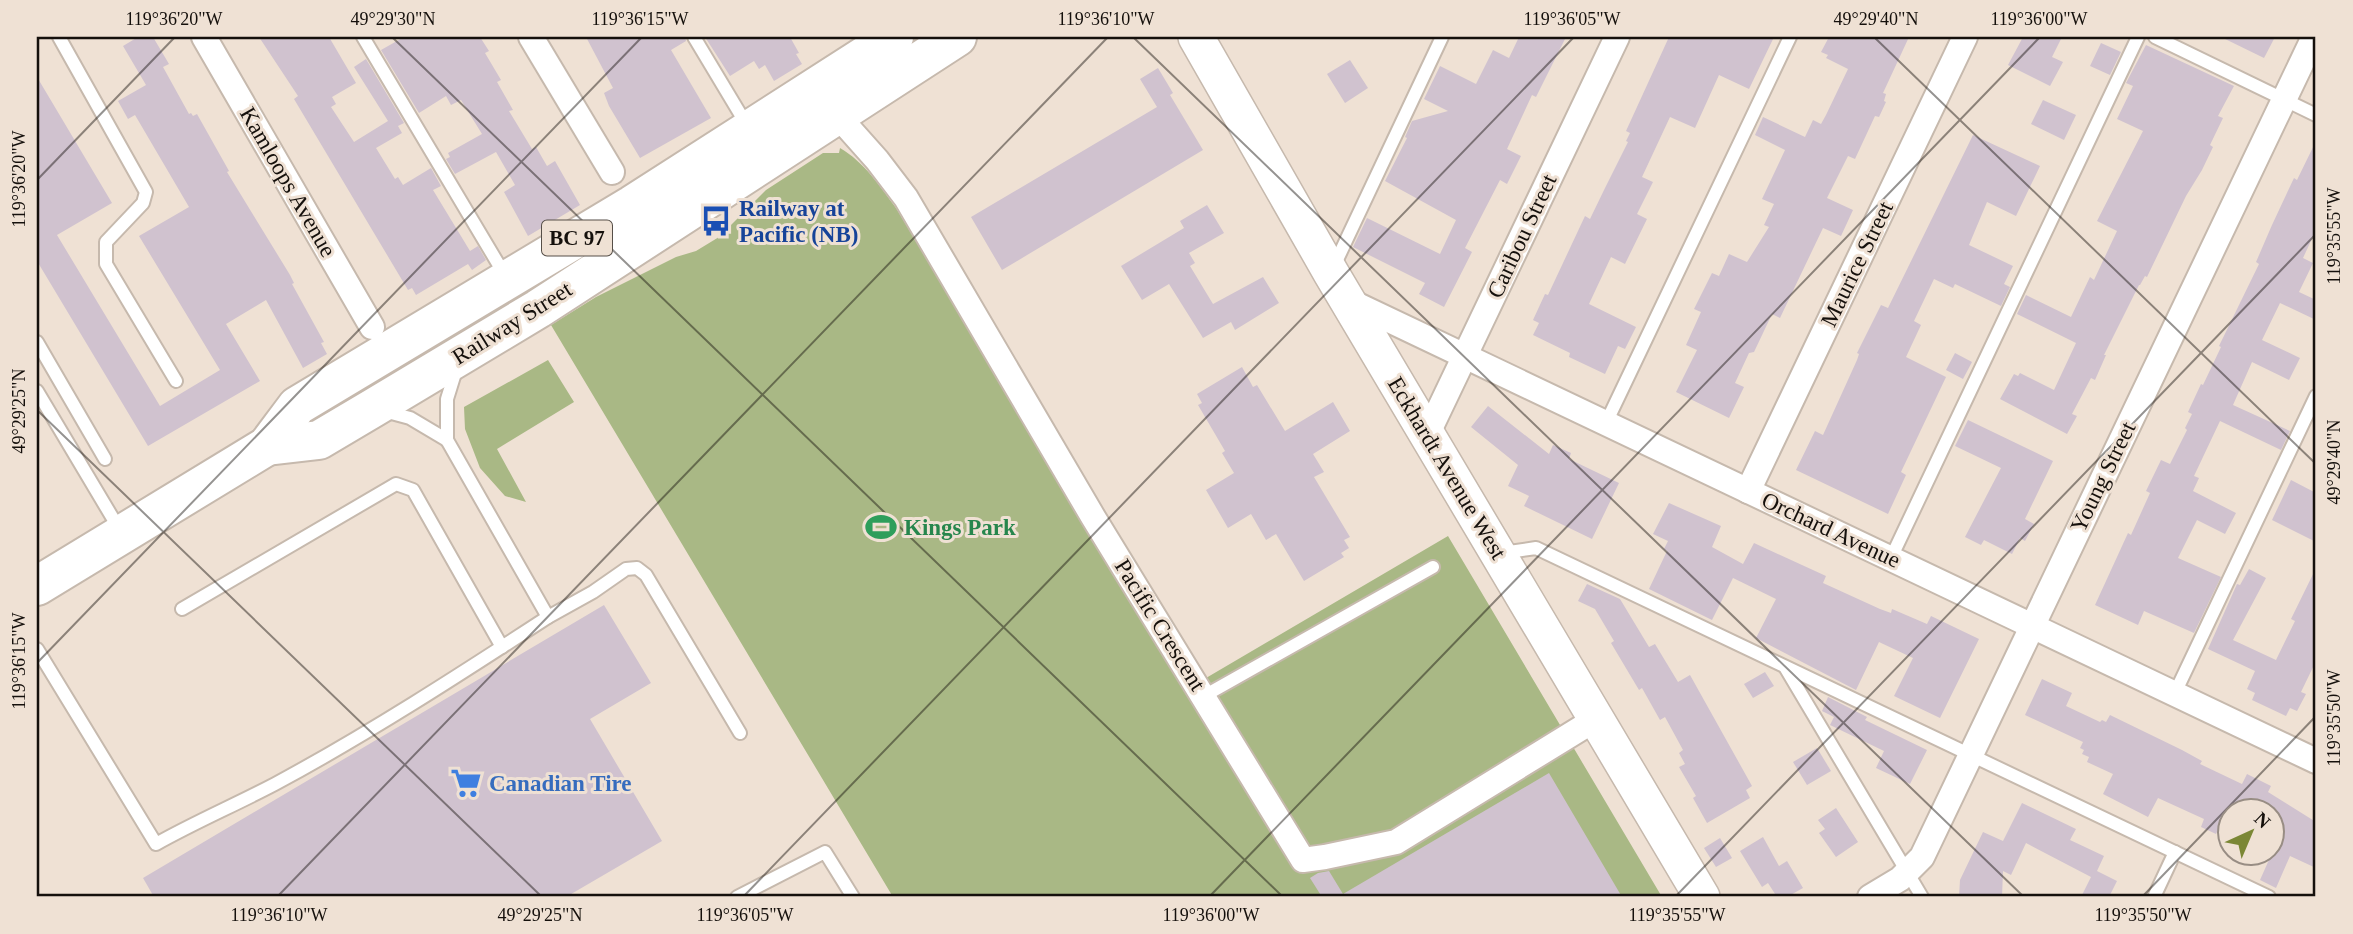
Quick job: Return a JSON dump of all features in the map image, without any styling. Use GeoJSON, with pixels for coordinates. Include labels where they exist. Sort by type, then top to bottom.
{"type":"FeatureCollection","features":[{"type":"Feature","properties":{"kind":"highway","name":"Railway Street"},"geometry":{"type":"LineString","coordinates":[[37,586],[267,446],[297,406],[508,280],[894,37]]}},
{"type":"Feature","properties":{"kind":"highway","name":"Railway Street"},"geometry":{"type":"LineString","coordinates":[[267,446],[319,440],[373,408],[538,309],[957,37]]}},
{"type":"Feature","properties":{"kind":"main road","name":"Eckhardt Avenue West"},"geometry":{"type":"LineString","coordinates":[[1196,37],[1339,286],[1702,897]]}},
{"type":"Feature","properties":{"kind":"street","name":"Kamloops Avenue"},"geometry":{"type":"LineString","coordinates":[[204,37],[372,327]]}},
{"type":"Feature","properties":{"kind":"street"},"geometry":{"type":"LineString","coordinates":[[531,37],[612,172]]}},
{"type":"Feature","properties":{"kind":"street","name":"Caribou Street"},"geometry":{"type":"LineString","coordinates":[[1427,435],[1617,37]]}},
{"type":"Feature","properties":{"kind":"street","name":"Maurice Street"},"geometry":{"type":"LineString","coordinates":[[1748,491],[1965,37]]}},
{"type":"Feature","properties":{"kind":"street","name":"Young Street"},"geometry":{"type":"LineString","coordinates":[[1870,897],[1907,872],[1922,858],[2314,37]]}},
{"type":"Feature","properties":{"kind":"street","name":"Pacific Crescent"},"geometry":{"type":"LineString","coordinates":[[836,114],[906,198],[1093,517],[1303,860],[1396,842],[1596,719]]}},
{"type":"Feature","properties":{"kind":"street","name":"Orchard Avenue"},"geometry":{"type":"LineString","coordinates":[[1339,286],[1465,356],[2316,761]]}},
{"type":"Feature","properties":{"kind":"lane"},"geometry":{"type":"LineString","coordinates":[[59,37],[146,192],[143,203],[106,242],[106,264],[176,381]]}},
{"type":"Feature","properties":{"kind":"lane"},"geometry":{"type":"LineString","coordinates":[[363,37],[508,280]]}},
{"type":"Feature","properties":{"kind":"lane"},"geometry":{"type":"LineString","coordinates":[[694,37],[749,130]]}},
{"type":"Feature","properties":{"kind":"lane"},"geometry":{"type":"LineString","coordinates":[[1339,286],[1442,37]]}},
{"type":"Feature","properties":{"kind":"lane"},"geometry":{"type":"LineString","coordinates":[[1606,423],[1790,37]]}},
{"type":"Feature","properties":{"kind":"lane"},"geometry":{"type":"LineString","coordinates":[[1891,558],[2138,37]]}},
{"type":"Feature","properties":{"kind":"lane"},"geometry":{"type":"LineString","coordinates":[[2155,37],[2316,115]]}},
{"type":"Feature","properties":{"kind":"lane"},"geometry":{"type":"LineString","coordinates":[[37,342],[105,459]]}},
{"type":"Feature","properties":{"kind":"lane"},"geometry":{"type":"LineString","coordinates":[[447,440],[447,399],[462,354]]}},
{"type":"Feature","properties":{"kind":"lane"},"geometry":{"type":"LineString","coordinates":[[37,391],[122,534]]}},
{"type":"Feature","properties":{"kind":"lane"},"geometry":{"type":"LineString","coordinates":[[2175,693],[2316,396]]}},
{"type":"Feature","properties":{"kind":"lane"},"geometry":{"type":"LineString","coordinates":[[373,408],[410,418],[447,440],[548,617]]}},
{"type":"Feature","properties":{"kind":"lane"},"geometry":{"type":"LineString","coordinates":[[182,609],[396,484],[413,490],[502,647]]}},
{"type":"Feature","properties":{"kind":"lane"},"geometry":{"type":"LineString","coordinates":[[1498,554],[1536,548],[2269,897]]}},
{"type":"Feature","properties":{"kind":"lane"},"geometry":{"type":"LineString","coordinates":[[1204,696],[1433,567]]}},
{"type":"Feature","properties":{"kind":"lane"},"geometry":{"type":"LineString","coordinates":[[37,649],[156,844],[204,817],[276,783],[593,592],[626,569],[638,568],[646,575],[740,733]]}},
{"type":"Feature","properties":{"kind":"lane"},"geometry":{"type":"LineString","coordinates":[[1785,666],[1922,897]]}},
{"type":"Feature","properties":{"kind":"lane"},"geometry":{"type":"LineString","coordinates":[[737,897],[825,852],[853,897]]}},
{"type":"Feature","properties":{"kind":"lane"},"geometry":{"type":"LineString","coordinates":[[2154,897],[2175,852]]}},
{"type":"Feature","properties":{"kind":"green space","name":"Kings Park"},"geometry":{"type":"Polygon","coordinates":[[[840,148],[864,167],[896,208],[1189,688],[1448,536],[1662,897],[893,897],[551,325],[596,297],[676,257],[696,251],[719,237],[766,190],[823,153],[839,153],[840,148]]]}},
{"type":"Feature","properties":{"kind":"green space"},"geometry":{"type":"Polygon","coordinates":[[[548,360],[574,402],[497,449],[526,502],[505,496],[480,468],[465,429],[464,407],[548,360]]]}},
{"type":"Feature","properties":{"kind":"building"},"geometry":{"type":"Polygon","coordinates":[[[138,37],[153,37],[169,64],[163,67],[189,114],[197,114],[229,171],[227,172],[290,275],[294,283],[292,284],[324,342],[321,343],[327,354],[303,368],[266,300],[226,324],[260,381],[148,446],[37,261],[37,77],[112,203],[57,235],[160,406],[220,370],[139,236],[189,207],[135,115],[128,119],[118,101],[146,85],[123,46],[138,37]]]}},
{"type":"Feature","properties":{"kind":"building"},"geometry":{"type":"Polygon","coordinates":[[[259,37],[329,37],[356,83],[332,97],[336,104],[331,107],[354,142],[388,121],[354,67],[366,59],[404,123],[398,126],[402,133],[376,148],[395,179],[398,177],[403,185],[431,168],[441,186],[433,190],[470,251],[478,246],[486,260],[472,270],[468,264],[416,295],[412,288],[408,290],[294,99],[298,96],[259,37]]]}},
{"type":"Feature","properties":{"kind":"building"},"geometry":{"type":"Polygon","coordinates":[[[404,37],[480,37],[489,51],[485,53],[501,80],[497,82],[513,110],[509,111],[532,149],[536,147],[547,166],[555,161],[580,205],[528,236],[504,192],[515,185],[496,152],[455,174],[446,159],[450,157],[448,153],[482,134],[461,100],[451,105],[446,96],[419,113],[381,50],[404,37]]]}},
{"type":"Feature","properties":{"kind":"building"},"geometry":{"type":"Polygon","coordinates":[[[586,37],[685,37],[686,41],[671,50],[711,118],[640,158],[609,106],[604,93],[613,88],[586,37]]]}},
{"type":"Feature","properties":{"kind":"building"},"geometry":{"type":"Polygon","coordinates":[[[705,37],[790,37],[802,64],[774,81],[765,65],[759,69],[754,61],[730,76],[705,37]]]}},
{"type":"Feature","properties":{"kind":"building"},"geometry":{"type":"Polygon","coordinates":[[[1519,37],[1566,37],[1536,97],[1532,95],[1507,149],[1521,156],[1507,184],[1500,180],[1465,248],[1472,252],[1444,307],[1419,294],[1425,283],[1353,247],[1367,218],[1440,254],[1456,220],[1385,181],[1407,138],[1405,137],[1412,121],[1448,111],[1424,99],[1440,66],[1476,84],[1493,50],[1509,58],[1519,37]]]}},
{"type":"Feature","properties":{"kind":"building"},"geometry":{"type":"Polygon","coordinates":[[[1669,37],[1774,37],[1749,89],[1719,75],[1695,128],[1670,117],[1642,177],[1653,182],[1637,214],[1647,219],[1625,264],[1611,257],[1589,304],[1636,327],[1625,349],[1618,346],[1605,374],[1569,357],[1570,353],[1533,335],[1539,323],[1533,320],[1545,294],[1548,295],[1585,216],[1590,219],[1628,142],[1626,141],[1630,133],[1626,131],[1669,37]]]}},
{"type":"Feature","properties":{"kind":"building"},"geometry":{"type":"Polygon","coordinates":[[[1829,37],[1909,37],[1883,93],[1886,94],[1886,102],[1879,117],[1875,116],[1855,159],[1848,156],[1827,198],[1853,210],[1841,236],[1823,228],[1780,318],[1772,314],[1754,352],[1749,353],[1735,383],[1744,387],[1729,418],[1676,392],[1697,350],[1686,345],[1701,312],[1694,309],[1712,273],[1719,276],[1729,254],[1747,262],[1769,227],[1764,225],[1774,204],[1762,199],[1785,150],[1755,135],[1763,117],[1805,137],[1813,120],[1821,124],[1826,115],[1848,69],[1826,58],[1828,55],[1821,52],[1829,37]]]}},
{"type":"Feature","properties":{"kind":"building"},"geometry":{"type":"Polygon","coordinates":[[[2023,37],[2062,37],[2052,57],[2063,62],[2050,86],[2008,65],[2023,37]]]}},
{"type":"Feature","properties":{"kind":"building"},"geometry":{"type":"Polygon","coordinates":[[[2221,37],[2275,37],[2264,58],[2221,37]]]}},
{"type":"Feature","properties":{"kind":"building"},"geometry":{"type":"Polygon","coordinates":[[[2101,43],[2121,52],[2110,75],[2090,66],[2101,43]]]}},
{"type":"Feature","properties":{"kind":"building"},"geometry":{"type":"Polygon","coordinates":[[[2146,45],[2234,86],[2218,116],[2223,118],[2202,170],[2186,196],[2147,277],[2145,276],[2139,285],[2104,355],[2095,380],[2091,378],[2072,414],[2077,416],[2067,434],[2000,399],[2014,374],[2018,376],[2020,373],[2054,390],[2076,343],[2017,314],[2026,295],[2071,317],[2090,277],[2094,280],[2117,231],[2097,221],[2143,131],[2117,119],[2133,86],[2126,83],[2146,45]]]}},
{"type":"Feature","properties":{"kind":"building"},"geometry":{"type":"Polygon","coordinates":[[[1350,60],[1368,88],[1345,103],[1327,74],[1350,60]]]}},
{"type":"Feature","properties":{"kind":"building"},"geometry":{"type":"Polygon","coordinates":[[[1158,68],[1173,93],[1170,95],[1203,150],[1002,270],[971,217],[1157,107],[1140,79],[1158,68]]]}},
{"type":"Feature","properties":{"kind":"building"},"geometry":{"type":"Polygon","coordinates":[[[2043,100],[2076,115],[2064,140],[2031,124],[2043,100]]]}},
{"type":"Feature","properties":{"kind":"building"},"geometry":{"type":"Polygon","coordinates":[[[1973,135],[2040,166],[2016,216],[1987,202],[1969,245],[2013,266],[2004,284],[2010,287],[2001,306],[1955,284],[1953,288],[1934,279],[1914,321],[1921,325],[1906,357],[1946,377],[1901,472],[1906,475],[1888,514],[1796,470],[1815,431],[1823,435],[1857,360],[1857,353],[1881,305],[1888,308],[1973,135]]]}},
{"type":"Feature","properties":{"kind":"building"},"geometry":{"type":"Polygon","coordinates":[[[2316,141],[2316,230],[2303,258],[2313,263],[2299,292],[2316,300],[2316,320],[2280,303],[2262,340],[2300,358],[2289,380],[2252,362],[2233,405],[2290,431],[2281,450],[2220,421],[2194,476],[2199,478],[2193,491],[2236,513],[2225,534],[2197,520],[2178,558],[2221,577],[2194,633],[2144,611],[2138,625],[2095,605],[2128,533],[2131,535],[2150,493],[2146,491],[2161,460],[2170,464],[2187,430],[2185,428],[2192,414],[2188,412],[2259,264],[2256,262],[2294,178],[2297,180],[2316,141]]]}},
{"type":"Feature","properties":{"kind":"building"},"geometry":{"type":"Polygon","coordinates":[[[1207,205],[1224,233],[1189,253],[1195,263],[1190,266],[1213,304],[1263,277],[1279,303],[1235,330],[1231,322],[1203,338],[1169,284],[1142,300],[1121,266],[1184,228],[1180,221],[1207,205]]]}},
{"type":"Feature","properties":{"kind":"building"},"geometry":{"type":"Polygon","coordinates":[[[1955,353],[1972,362],[1963,379],[1946,370],[1955,353]]]}},
{"type":"Feature","properties":{"kind":"building"},"geometry":{"type":"Polygon","coordinates":[[[1242,367],[1253,387],[1257,385],[1285,431],[1333,402],[1350,431],[1313,454],[1324,472],[1314,477],[1350,537],[1344,540],[1349,548],[1341,553],[1344,557],[1304,581],[1276,534],[1266,540],[1251,514],[1228,528],[1206,490],[1234,473],[1222,453],[1225,451],[1198,405],[1202,403],[1197,394],[1242,367]]]}},
{"type":"Feature","properties":{"kind":"building"},"geometry":{"type":"Polygon","coordinates":[[[1488,406],[1549,454],[1553,445],[1571,453],[1569,459],[1619,483],[1592,539],[1524,506],[1529,496],[1508,486],[1518,465],[1471,427],[1488,406]]]}},
{"type":"Feature","properties":{"kind":"building"},"geometry":{"type":"Polygon","coordinates":[[[1968,420],[2053,461],[2025,519],[2034,524],[2025,541],[2020,538],[2012,554],[1984,540],[1981,545],[1965,537],[2001,468],[1955,446],[1968,420]]]}},
{"type":"Feature","properties":{"kind":"building"},"geometry":{"type":"Polygon","coordinates":[[[2291,480],[2316,493],[2316,542],[2272,520],[2291,480]]]}},
{"type":"Feature","properties":{"kind":"building"},"geometry":{"type":"Polygon","coordinates":[[[1669,503],[1721,526],[1712,547],[1743,564],[1754,543],[1826,576],[1823,583],[1880,609],[1891,613],[1892,609],[1927,624],[1931,616],[1979,639],[1940,718],[1894,696],[1913,658],[1879,642],[1856,690],[1756,638],[1776,599],[1733,578],[1712,620],[1649,589],[1667,551],[1664,549],[1668,541],[1653,534],[1669,503]]]}},
{"type":"Feature","properties":{"kind":"building"},"geometry":{"type":"Polygon","coordinates":[[[2316,568],[2316,661],[2301,692],[2306,694],[2297,711],[2290,708],[2286,716],[2252,700],[2255,693],[2247,689],[2255,671],[2208,649],[2237,584],[2240,585],[2249,569],[2266,578],[2233,640],[2276,660],[2295,621],[2291,619],[2316,568]]]}},
{"type":"Feature","properties":{"kind":"building"},"geometry":{"type":"Polygon","coordinates":[[[1587,584],[1620,599],[1649,647],[1655,644],[1678,682],[1690,675],[1752,786],[1746,790],[1750,798],[1707,823],[1693,798],[1696,796],[1679,767],[1685,764],[1679,753],[1683,750],[1665,717],[1660,720],[1642,688],[1639,690],[1611,643],[1614,641],[1595,609],[1578,601],[1587,584]]]}},
{"type":"Feature","properties":{"kind":"building","name":"Canadian Tire"},"geometry":{"type":"Polygon","coordinates":[[[604,605],[651,683],[590,719],[662,841],[566,897],[154,897],[143,878],[604,605]]]}},
{"type":"Feature","properties":{"kind":"building"},"geometry":{"type":"Polygon","coordinates":[[[1765,672],[1774,686],[1753,698],[1744,684],[1765,672]]]}},
{"type":"Feature","properties":{"kind":"building"},"geometry":{"type":"Polygon","coordinates":[[[2042,679],[2072,693],[2066,706],[2100,722],[2106,722],[2110,715],[2182,750],[2202,761],[2200,764],[2242,784],[2247,774],[2271,786],[2268,792],[2276,797],[2216,797],[2216,834],[2201,827],[2204,819],[2158,798],[2148,817],[2103,794],[2113,774],[2087,762],[2089,757],[2082,754],[2084,750],[2080,748],[2083,742],[2025,715],[2042,679]]]}},
{"type":"Feature","properties":{"kind":"building"},"geometry":{"type":"Polygon","coordinates":[[[1828,697],[1867,717],[1865,720],[1927,750],[1910,784],[1876,768],[1884,751],[1830,725],[1834,717],[1822,711],[1828,697]]]}},
{"type":"Feature","properties":{"kind":"building"},"geometry":{"type":"Polygon","coordinates":[[[1817,748],[1831,771],[1807,785],[1793,762],[1817,748]]]}},
{"type":"Feature","properties":{"kind":"building"},"geometry":{"type":"Polygon","coordinates":[[[1549,773],[1622,897],[1322,897],[1310,878],[1329,871],[1343,894],[1549,773]]]}},
{"type":"Feature","properties":{"kind":"building"},"geometry":{"type":"Polygon","coordinates":[[[2022,803],[2076,829],[2070,840],[2104,856],[2097,871],[2117,881],[2109,897],[2081,897],[2091,877],[2026,843],[2011,875],[2003,871],[2002,897],[1959,897],[1960,880],[1983,832],[2003,841],[2022,803]]]}},
{"type":"Feature","properties":{"kind":"building"},"geometry":{"type":"Polygon","coordinates":[[[2286,803],[2316,822],[2316,868],[2290,856],[2286,865],[2286,803]]]}},
{"type":"Feature","properties":{"kind":"building"},"geometry":{"type":"Polygon","coordinates":[[[1836,808],[1858,842],[1836,857],[1819,833],[1825,829],[1818,820],[1836,808]]]}},
{"type":"Feature","properties":{"kind":"building"},"geometry":{"type":"Polygon","coordinates":[[[1763,837],[1779,866],[1787,861],[1803,888],[1787,897],[1777,897],[1768,883],[1762,887],[1740,851],[1763,837]]]}},
{"type":"Feature","properties":{"kind":"building"},"geometry":{"type":"Polygon","coordinates":[[[1720,838],[1732,858],[1716,867],[1704,848],[1720,838]]]}},
{"type":"Feature","properties":{"kind":"building"},"geometry":{"type":"Polygon","coordinates":[[[2266,867],[2285,867],[2276,888],[2260,880],[2266,867]]]}},
{"type":"Feature","properties":{"kind":"place","name":"Railway at Pacific (NB)"},"geometry":{"type":"Point","coordinates":[716,221]}},
{"type":"Feature","properties":{"kind":"place","name":"Kings Park"},"geometry":{"type":"Point","coordinates":[881,527]}},
{"type":"Feature","properties":{"kind":"place","name":"Canadian Tire"},"geometry":{"type":"Point","coordinates":[466,783]}}]}
